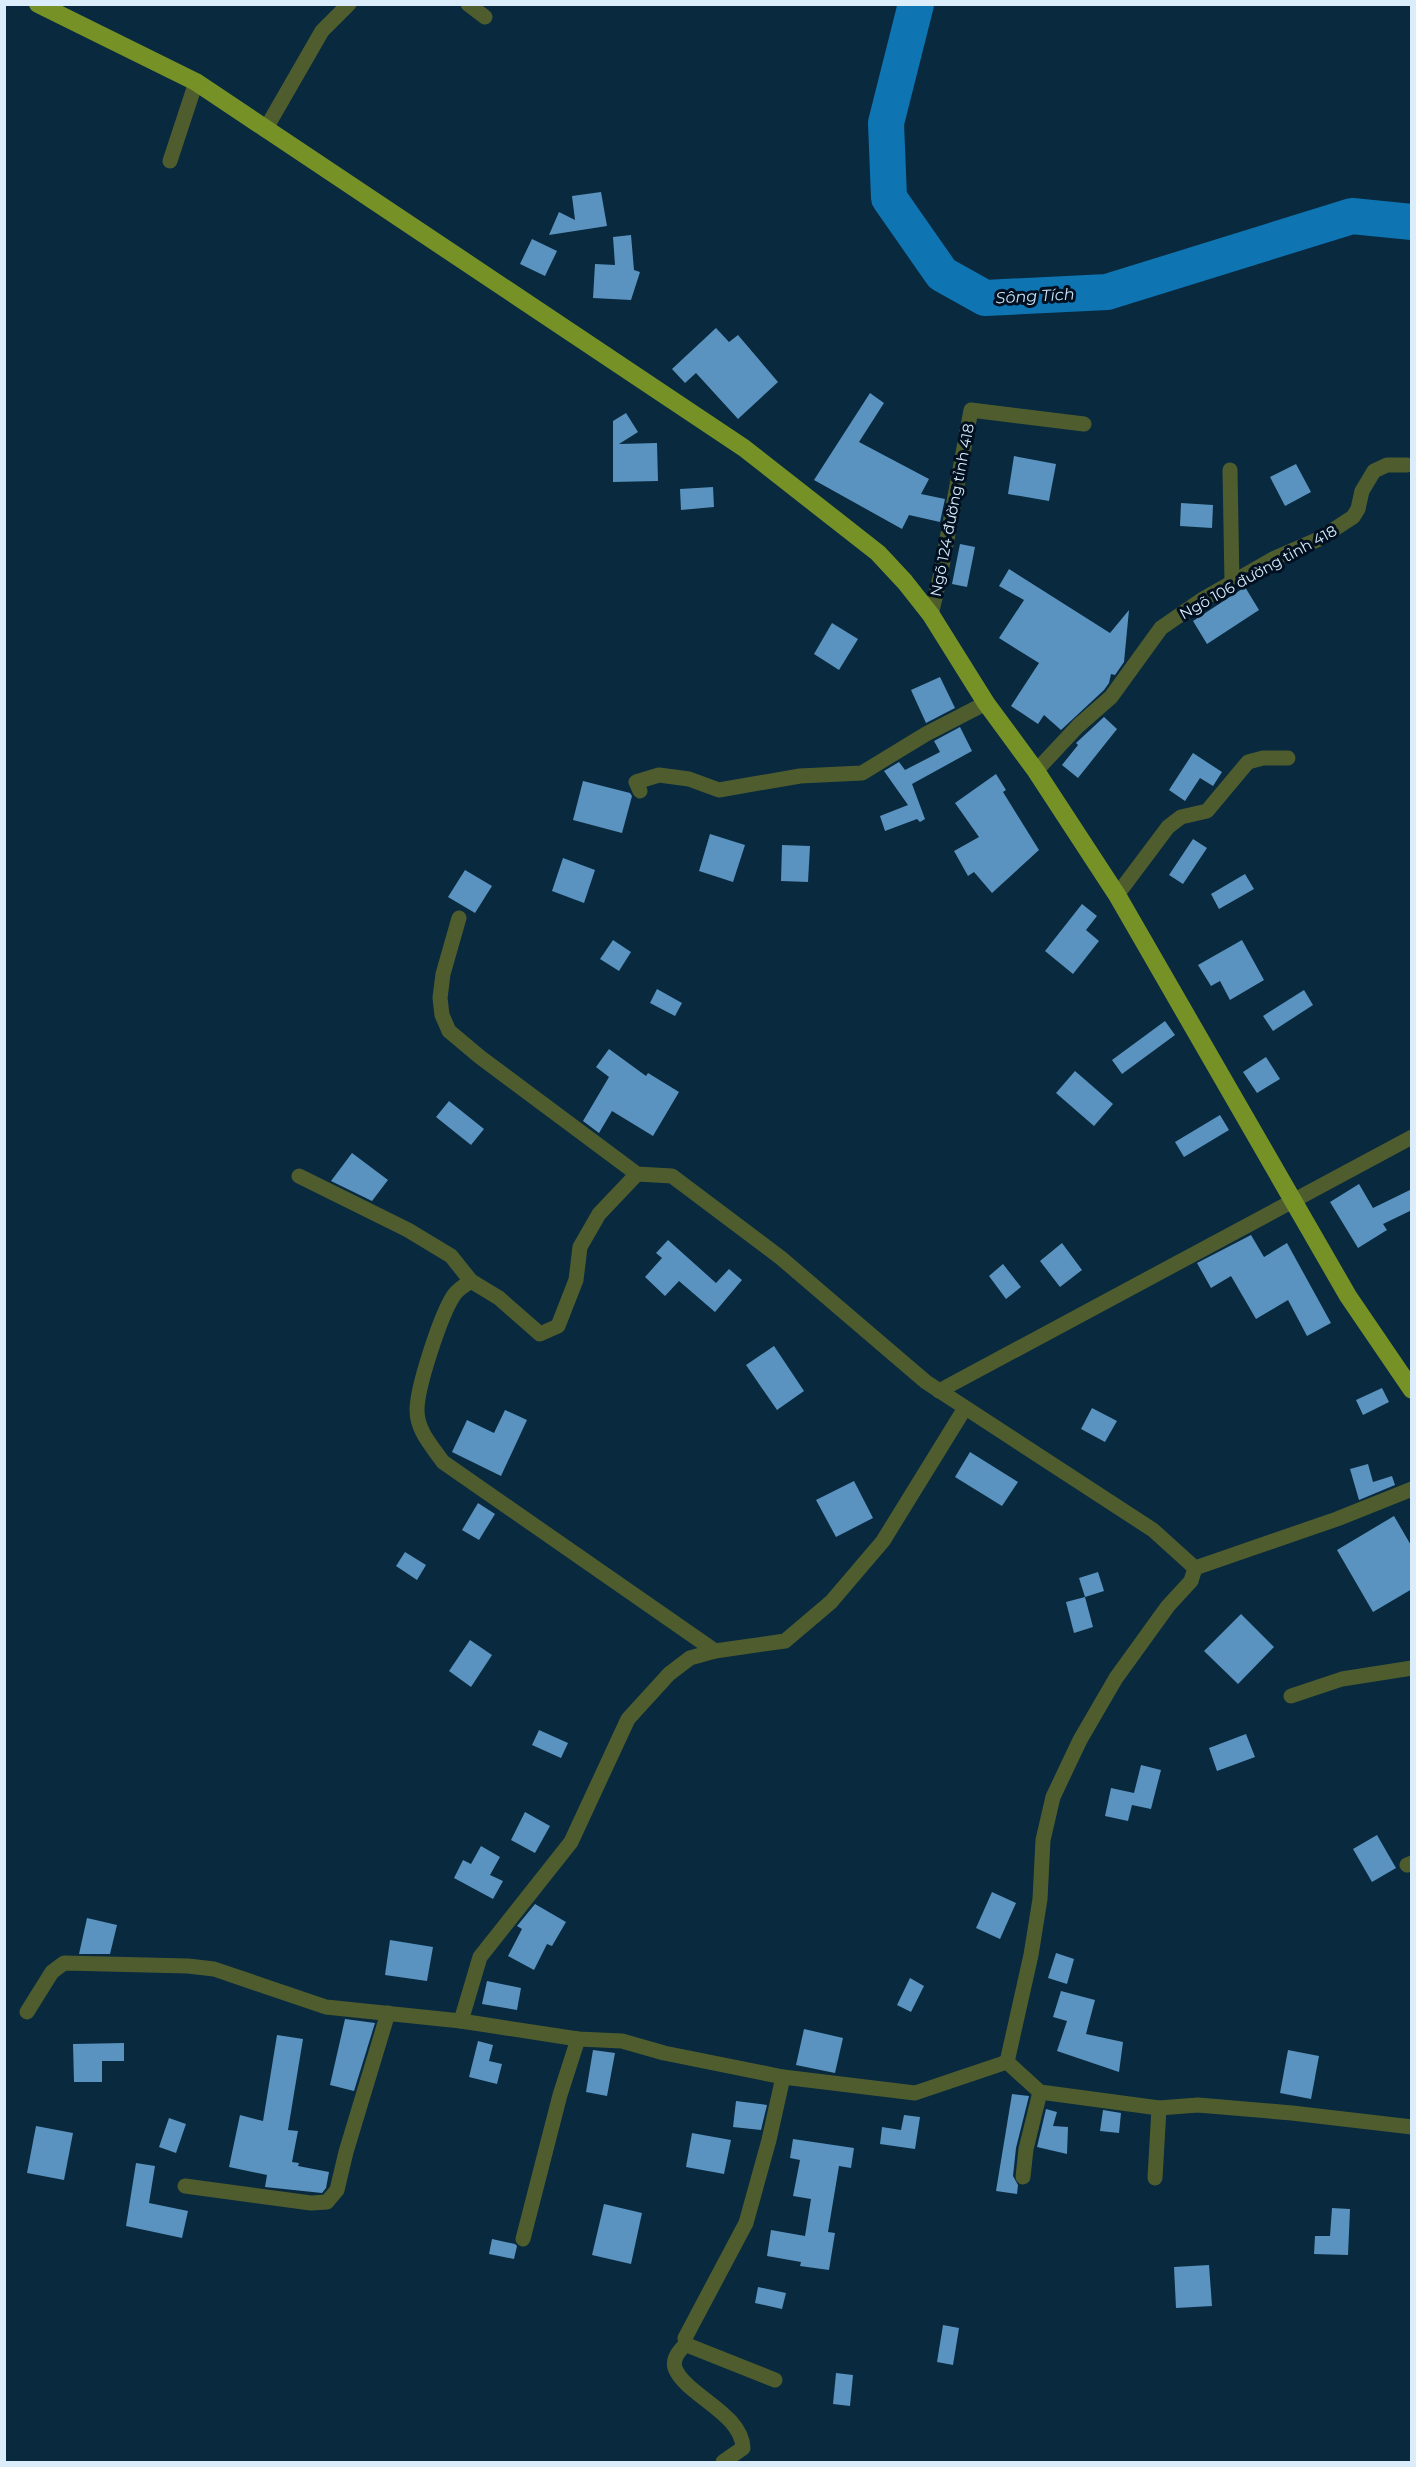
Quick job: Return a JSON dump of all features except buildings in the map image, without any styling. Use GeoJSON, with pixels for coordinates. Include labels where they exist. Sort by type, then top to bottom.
{"type":"FeatureCollection","features":[{"type":"Feature","properties":{"kind":"main road"},"geometry":{"type":"LineString","coordinates":[[38,4],[196,82],[744,448],[878,553],[931,615],[986,703],[1036,771],[1118,895],[1348,1296],[1412,1390]]}},
{"type":"Feature","properties":{"kind":"street"},"geometry":{"type":"LineString","coordinates":[[265,130],[322,31],[349,4]]}},
{"type":"Feature","properties":{"kind":"street"},"geometry":{"type":"LineString","coordinates":[[468,4],[485,17]]}},
{"type":"Feature","properties":{"kind":"street"},"geometry":{"type":"LineString","coordinates":[[170,161],[196,82]]}},
{"type":"Feature","properties":{"kind":"street","name":"Ngõ 124 đường tỉnh 418"},"geometry":{"type":"LineString","coordinates":[[931,615],[971,410],[1084,424]]}},
{"type":"Feature","properties":{"kind":"street","name":"Ngõ 106 đường tỉnh 418"},"geometry":{"type":"LineString","coordinates":[[1036,771],[1078,726],[1111,697],[1161,628],[1273,559],[1319,539],[1353,517],[1358,509],[1362,491],[1374,471],[1387,465],[1407,465]]}},
{"type":"Feature","properties":{"kind":"street"},"geometry":{"type":"LineString","coordinates":[[1230,470],[1232,583]]}},
{"type":"Feature","properties":{"kind":"street"},"geometry":{"type":"LineString","coordinates":[[640,791],[636,782],[659,775],[689,779],[720,790],[800,776],[862,774],[926,734],[986,703]]}},
{"type":"Feature","properties":{"kind":"street"},"geometry":{"type":"LineString","coordinates":[[1118,895],[1168,827],[1180,817],[1207,811],[1248,762],[1263,758],[1288,758]]}},
{"type":"Feature","properties":{"kind":"street"},"geometry":{"type":"LineString","coordinates":[[459,918],[443,974],[440,998],[442,1015],[448,1031],[637,1174],[672,1176],[782,1258],[926,1383],[1153,1530],[1195,1568]]}},
{"type":"Feature","properties":{"kind":"street"},"geometry":{"type":"LineString","coordinates":[[939,1391],[1412,1137]]}},
{"type":"Feature","properties":{"kind":"street"},"geometry":{"type":"LineString","coordinates":[[299,1176],[408,1230],[451,1256],[471,1281],[499,1298],[540,1334],[558,1326],[576,1280],[580,1247],[599,1214],[637,1174]]}},
{"type":"Feature","properties":{"kind":"street"},"geometry":{"type":"LineString","coordinates":[[471,1281],[459,1289],[450,1301],[421,1382],[417,1411],[423,1434],[443,1462],[715,1651]]}},
{"type":"Feature","properties":{"kind":"street"},"geometry":{"type":"LineString","coordinates":[[461,2021],[480,1958],[571,1842],[628,1719],[669,1674],[690,1658],[715,1651],[785,1641],[831,1602],[883,1541],[965,1408]]}},
{"type":"Feature","properties":{"kind":"street"},"geometry":{"type":"LineString","coordinates":[[1195,1568],[1337,1519],[1412,1489]]}},
{"type":"Feature","properties":{"kind":"street"},"geometry":{"type":"LineString","coordinates":[[1007,2062],[1031,1955],[1040,1899],[1043,1840],[1053,1797],[1080,1740],[1116,1678],[1168,1606],[1191,1581],[1195,1568]]}},
{"type":"Feature","properties":{"kind":"street"},"geometry":{"type":"LineString","coordinates":[[1291,1696],[1342,1679],[1412,1668]]}},
{"type":"Feature","properties":{"kind":"street"},"geometry":{"type":"LineString","coordinates":[[27,2012],[52,1972],[63,1964],[188,1966],[214,1968],[326,2007],[461,2021],[578,2039],[622,2041],[664,2053],[783,2077],[915,2093],[1007,2062]]}},
{"type":"Feature","properties":{"kind":"street"},"geometry":{"type":"LineString","coordinates":[[184,2186],[312,2203],[327,2202],[338,2190],[346,2152],[388,2013]]}},
{"type":"Feature","properties":{"kind":"street"},"geometry":{"type":"LineString","coordinates":[[523,2240],[560,2095],[578,2039]]}},
{"type":"Feature","properties":{"kind":"street"},"geometry":{"type":"LineString","coordinates":[[1007,2062],[1040,2092],[1159,2108],[1210,2106],[1412,2127]]}},
{"type":"Feature","properties":{"kind":"street"},"geometry":{"type":"LineString","coordinates":[[686,2344],[685,2338],[689,2327],[746,2223],[769,2140],[783,2077]]}},
{"type":"Feature","properties":{"kind":"street"},"geometry":{"type":"LineString","coordinates":[[1023,2177],[1029,2133],[1040,2092]]}},
{"type":"Feature","properties":{"kind":"street"},"geometry":{"type":"LineString","coordinates":[[1155,2178],[1159,2108]]}},
{"type":"Feature","properties":{"kind":"street"},"geometry":{"type":"LineString","coordinates":[[686,2344],[775,2380]]}},
{"type":"Feature","properties":{"kind":"street"},"geometry":{"type":"LineString","coordinates":[[686,2344],[679,2350],[675,2360],[676,2369],[726,2417],[742,2437],[743,2448],[723,2463]]}},
{"type":"Feature","properties":{"kind":"waterway","name":"Sông Tích"},"geometry":{"type":"LineString","coordinates":[[916,4],[886,123],[889,198],[942,274],[985,298],[1107,292],[1352,216],[1412,222]]}}]}
